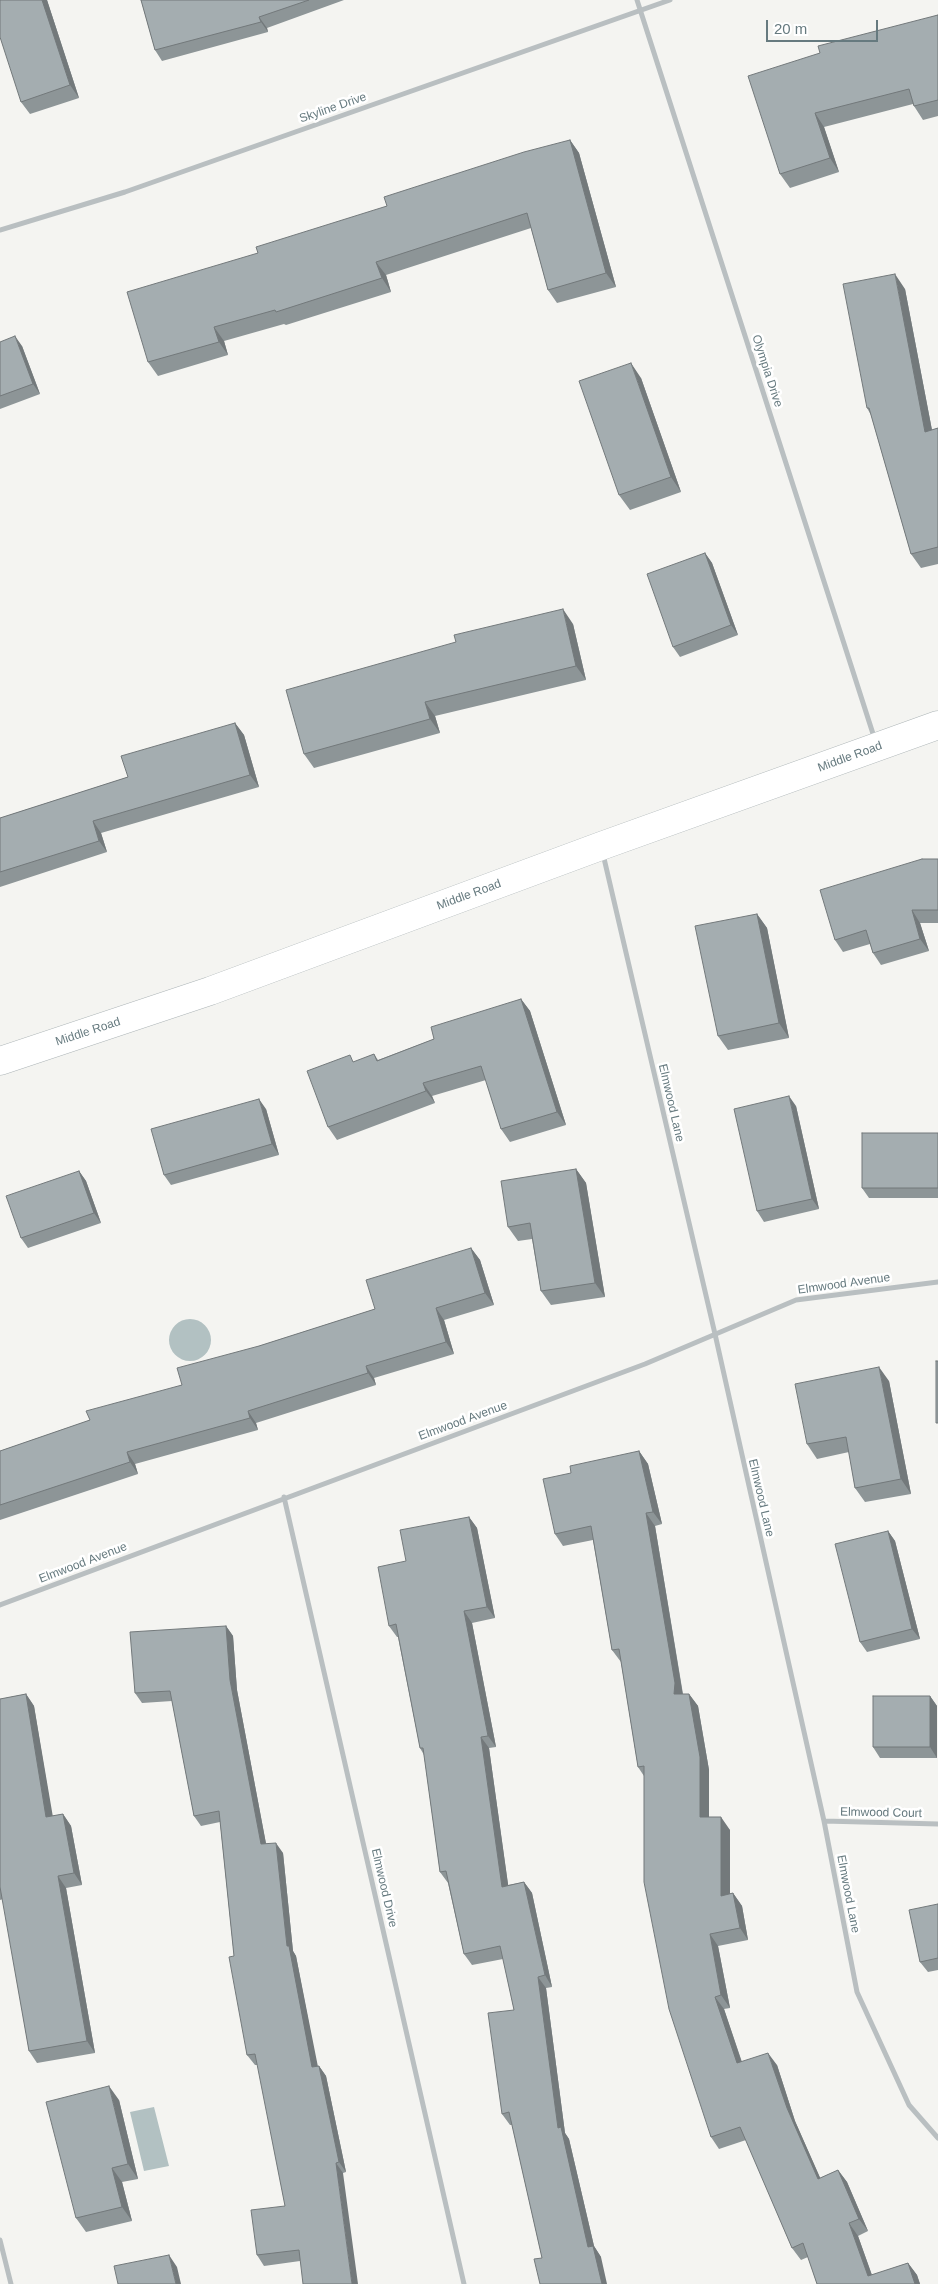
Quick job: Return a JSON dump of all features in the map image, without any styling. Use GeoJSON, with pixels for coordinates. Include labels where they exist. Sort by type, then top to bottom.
{"type":"FeatureCollection","features":[{"type":"Feature","properties":{"kind":"main road","name":"Middle Road"},"geometry":{"type":"LineString","coordinates":[[0,1061],[210,991],[601,846],[938,726]]}},
{"type":"Feature","properties":{"kind":"street","name":"Olympia Drive"},"geometry":{"type":"LineString","coordinates":[[637,0],[877,748]]}},
{"type":"Feature","properties":{"kind":"street","name":"Skyline Drive"},"geometry":{"type":"LineString","coordinates":[[0,230],[134,189],[670,0]]}},
{"type":"Feature","properties":{"kind":"street","name":"Elmwood Lane"},"geometry":{"type":"LineString","coordinates":[[601,846],[715,1334],[824,1822],[856,1992],[909,2105],[938,2138]]}},
{"type":"Feature","properties":{"kind":"street","name":"Elmwood Avenue"},"geometry":{"type":"LineString","coordinates":[[0,1606],[284,1497],[645,1364],[796,1300],[938,1282]]}},
{"type":"Feature","properties":{"kind":"street","name":"Elmwood Drive"},"geometry":{"type":"LineString","coordinates":[[284,1497],[464,2284]]}},
{"type":"Feature","properties":{"kind":"street","name":"Elmwood Court"},"geometry":{"type":"LineString","coordinates":[[824,1822],[938,1824]]}},
{"type":"Feature","properties":{"kind":"street"},"geometry":{"type":"LineString","coordinates":[[0,2240],[10,2284]]}},
{"type":"Feature","properties":{"kind":"shaded area"},"geometry":{"type":"Polygon","coordinates":[[[190,1319],[205,1325],[211,1340],[205,1355],[190,1361],[175,1355],[169,1340],[175,1325],[190,1319]]]}},
{"type":"Feature","properties":{"kind":"shaded area"},"geometry":{"type":"Polygon","coordinates":[[[154,2107],[169,2166],[144,2171],[130,2112],[154,2107]]]}},
{"type":"Feature","properties":{"kind":"building"},"geometry":{"type":"Polygon","coordinates":[[[0,0],[42,0],[70,85],[21,102],[0,37],[0,0]]]}},
{"type":"Feature","properties":{"kind":"building"},"geometry":{"type":"Polygon","coordinates":[[[141,0],[309,0],[259,17],[261,22],[155,50],[141,0]]]}},
{"type":"Feature","properties":{"kind":"building"},"geometry":{"type":"Polygon","coordinates":[[[938,15],[938,100],[914,106],[909,89],[815,113],[830,158],[780,174],[748,76],[820,53],[818,46],[938,15]]]}},
{"type":"Feature","properties":{"kind":"building"},"geometry":{"type":"Polygon","coordinates":[[[570,140],[606,273],[548,290],[527,213],[376,262],[382,278],[276,312],[275,310],[214,327],[219,342],[148,362],[127,292],[258,253],[256,247],[387,206],[384,197],[524,152],[570,140]]]}},
{"type":"Feature","properties":{"kind":"building"},"geometry":{"type":"Polygon","coordinates":[[[895,274],[925,432],[938,428],[938,547],[911,554],[869,408],[867,408],[843,284],[895,274]]]}},
{"type":"Feature","properties":{"kind":"building"},"geometry":{"type":"Polygon","coordinates":[[[15,336],[33,384],[0,396],[0,342],[15,336]]]}},
{"type":"Feature","properties":{"kind":"building"},"geometry":{"type":"Polygon","coordinates":[[[631,363],[671,477],[619,495],[579,381],[631,363]]]}},
{"type":"Feature","properties":{"kind":"building"},"geometry":{"type":"Polygon","coordinates":[[[705,553],[731,625],[673,647],[647,574],[705,553]]]}},
{"type":"Feature","properties":{"kind":"building"},"geometry":{"type":"Polygon","coordinates":[[[563,609],[576,666],[425,702],[430,719],[304,754],[286,690],[456,642],[454,635],[563,609]]]}},
{"type":"Feature","properties":{"kind":"building"},"geometry":{"type":"Polygon","coordinates":[[[235,723],[250,775],[93,821],[99,841],[0,872],[0,818],[128,777],[121,756],[235,723]]]}},
{"type":"Feature","properties":{"kind":"building"},"geometry":{"type":"Polygon","coordinates":[[[922,859],[938,859],[938,910],[912,910],[920,939],[873,953],[866,930],[835,940],[820,890],[922,859]]]}},
{"type":"Feature","properties":{"kind":"building"},"geometry":{"type":"Polygon","coordinates":[[[757,914],[779,1023],[718,1036],[695,926],[757,914]]]}},
{"type":"Feature","properties":{"kind":"building"},"geometry":{"type":"Polygon","coordinates":[[[521,999],[557,1112],[501,1129],[481,1066],[423,1083],[426,1091],[328,1127],[307,1071],[350,1055],[353,1062],[374,1054],[377,1061],[434,1039],[431,1027],[521,999]]]}},
{"type":"Feature","properties":{"kind":"building"},"geometry":{"type":"Polygon","coordinates":[[[789,1096],[812,1199],[757,1211],[734,1109],[789,1096]]]}},
{"type":"Feature","properties":{"kind":"building"},"geometry":{"type":"Polygon","coordinates":[[[259,1099],[272,1144],[164,1175],[151,1129],[259,1099]]]}},
{"type":"Feature","properties":{"kind":"building"},"geometry":{"type":"Polygon","coordinates":[[[862,1133],[938,1133],[938,1188],[862,1188],[862,1133]]]}},
{"type":"Feature","properties":{"kind":"building"},"geometry":{"type":"Polygon","coordinates":[[[576,1169],[595,1283],[541,1291],[530,1223],[508,1227],[501,1181],[576,1169]]]}},
{"type":"Feature","properties":{"kind":"building"},"geometry":{"type":"Polygon","coordinates":[[[79,1171],[94,1213],[21,1238],[6,1196],[79,1171]]]}},
{"type":"Feature","properties":{"kind":"building"},"geometry":{"type":"Polygon","coordinates":[[[471,1248],[485,1293],[436,1308],[446,1342],[366,1366],[368,1373],[248,1411],[250,1418],[127,1452],[130,1462],[0,1505],[0,1451],[90,1420],[86,1411],[182,1385],[177,1368],[259,1346],[375,1309],[366,1280],[471,1248]]]}},
{"type":"Feature","properties":{"kind":"building"},"geometry":{"type":"Polygon","coordinates":[[[936,1361],[938,1361],[938,1423],[936,1423],[936,1361]]]}},
{"type":"Feature","properties":{"kind":"building"},"geometry":{"type":"Polygon","coordinates":[[[879,1367],[901,1479],[855,1488],[846,1437],[807,1444],[795,1384],[879,1367]]]}},
{"type":"Feature","properties":{"kind":"building"},"geometry":{"type":"Polygon","coordinates":[[[639,1451],[653,1512],[646,1513],[675,1683],[674,1694],[689,1694],[700,1757],[700,1817],[721,1817],[721,1896],[733,1893],[740,1928],[710,1934],[721,1995],[715,1997],[737,2063],[768,2053],[787,2108],[818,2179],[838,2170],[859,2219],[849,2223],[868,2276],[908,2263],[915,2284],[817,2284],[803,2243],[792,2248],[740,2127],[711,2137],[669,2009],[644,1882],[644,1766],[638,1767],[619,1649],[612,1650],[591,1526],[555,1534],[543,1479],[571,1473],[570,1466],[639,1451]]]}},
{"type":"Feature","properties":{"kind":"building"},"geometry":{"type":"Polygon","coordinates":[[[469,1517],[487,1607],[464,1611],[488,1736],[481,1737],[502,1887],[524,1882],[545,1975],[538,1977],[558,2128],[561,2127],[588,2247],[593,2246],[602,2284],[540,2284],[534,2259],[542,2258],[509,2112],[502,2114],[488,2013],[514,2010],[500,1946],[464,1954],[446,1871],[440,1872],[423,1748],[420,1748],[396,1624],[389,1626],[378,1567],[406,1561],[400,1530],[469,1517]]]}},
{"type":"Feature","properties":{"kind":"building"},"geometry":{"type":"Polygon","coordinates":[[[888,1531],[912,1629],[860,1642],[835,1544],[888,1531]]]}},
{"type":"Feature","properties":{"kind":"building"},"geometry":{"type":"Polygon","coordinates":[[[226,1626],[230,1680],[261,1844],[276,1843],[287,1946],[289,1946],[312,2067],[319,2066],[339,2162],[336,2163],[352,2284],[303,2284],[299,2250],[257,2255],[251,2210],[285,2206],[255,2054],[247,2055],[229,1957],[234,1956],[219,1811],[194,1816],[170,1691],[135,1693],[130,1632],[226,1626]]]}},
{"type":"Feature","properties":{"kind":"building"},"geometry":{"type":"Polygon","coordinates":[[[26,1694],[46,1817],[63,1814],[74,1873],[58,1876],[87,2041],[29,2051],[0,1887],[0,1699],[26,1694]]]}},
{"type":"Feature","properties":{"kind":"building"},"geometry":{"type":"Polygon","coordinates":[[[873,1696],[930,1696],[930,1747],[873,1747],[873,1696]]]}},
{"type":"Feature","properties":{"kind":"building"},"geometry":{"type":"Polygon","coordinates":[[[938,1904],[938,1958],[920,1962],[909,1910],[938,1904]]]}},
{"type":"Feature","properties":{"kind":"building"},"geometry":{"type":"Polygon","coordinates":[[[109,2086],[128,2164],[112,2168],[122,2207],[76,2218],[46,2102],[109,2086]]]}},
{"type":"Feature","properties":{"kind":"building"},"geometry":{"type":"Polygon","coordinates":[[[169,2255],[176,2284],[118,2284],[114,2266],[169,2255]]]}}]}
